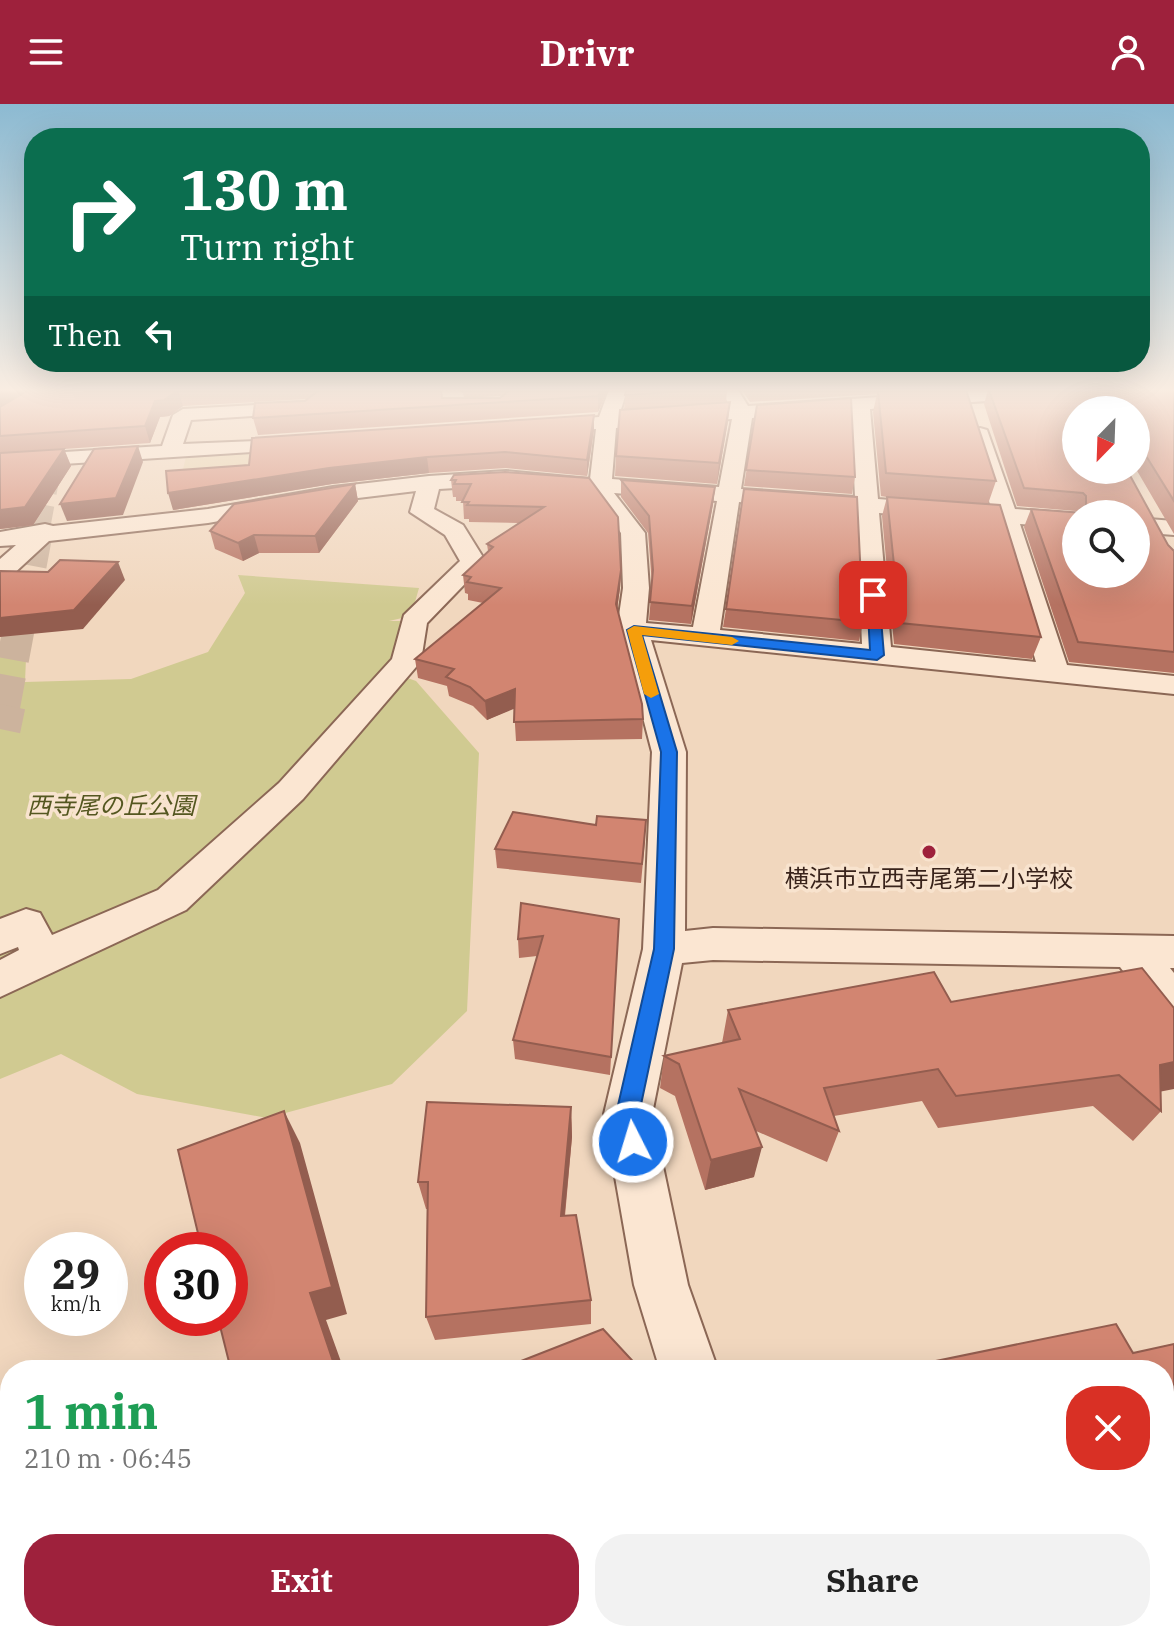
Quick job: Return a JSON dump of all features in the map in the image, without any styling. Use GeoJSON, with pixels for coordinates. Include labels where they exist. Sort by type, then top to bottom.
{"type":"FeatureCollection","features":[{"type":"Feature","properties":{"kind":"street"},"geometry":{"type":"LineString","coordinates":[[76,483],[87,462]]}},
{"type":"Feature","properties":{"kind":"street"},"geometry":{"type":"LineString","coordinates":[[298,483],[304,462]]}},
{"type":"Feature","properties":{"kind":"street"},"geometry":{"type":"LineString","coordinates":[[602,462],[602,493],[633,533],[636,588],[634,630],[669,752],[664,949],[628,1114],[661,1285],[686,1360]]}},
{"type":"Feature","properties":{"kind":"street"},"geometry":{"type":"LineString","coordinates":[[705,638],[736,462]]}},
{"type":"Feature","properties":{"kind":"street"},"geometry":{"type":"LineString","coordinates":[[864,462],[877,655]]}},
{"type":"Feature","properties":{"kind":"street"},"geometry":{"type":"LineString","coordinates":[[989,462],[1054,672]]}},
{"type":"Feature","properties":{"kind":"street"},"geometry":{"type":"LineString","coordinates":[[0,539],[208,516],[298,483],[429,483],[506,478],[580,486],[1062,520]]}},
{"type":"Feature","properties":{"kind":"street"},"geometry":{"type":"LineString","coordinates":[[0,980],[43,956],[172,900],[291,791],[406,661],[414,621],[473,562],[454,530],[422,512],[429,483]]}},
{"type":"Feature","properties":{"kind":"street"},"geometry":{"type":"LineString","coordinates":[[0,573],[43,534],[60,509]]}},
{"type":"Feature","properties":{"kind":"street"},"geometry":{"type":"LineString","coordinates":[[634,630],[1174,685]]}},
{"type":"Feature","properties":{"kind":"street"},"geometry":{"type":"LineString","coordinates":[[0,938],[26,924],[43,956]]}},
{"type":"Feature","properties":{"kind":"street"},"geometry":{"type":"LineString","coordinates":[[664,949],[713,944],[1174,952]]}},
{"type":"Feature","properties":{"kind":"street"},"geometry":{"type":"LineString","coordinates":[[1131,951],[1174,1004]]}},
{"type":"Feature","properties":{"kind":"shaded area"},"geometry":{"type":"Polygon","coordinates":[[[185,462],[286,462],[288,471],[180,481],[185,462]]]}},
{"type":"Feature","properties":{"kind":"green space","name":"西寺尾の丘公園"},"geometry":{"type":"Polygon","coordinates":[[[238,575],[419,588],[411,616],[389,621],[414,621],[396,674],[416,681],[479,753],[467,1011],[392,1084],[267,1118],[137,1094],[61,1054],[0,1079],[0,647],[15,646],[27,635],[25,682],[131,679],[208,652],[245,593],[238,575]]]}},
{"type":"Feature","properties":{"kind":"building"},"geometry":{"type":"Polygon","coordinates":[[[0,462],[55,462],[25,507],[0,510],[0,462]]]}},
{"type":"Feature","properties":{"kind":"building"},"geometry":{"type":"Polygon","coordinates":[[[86,462],[131,462],[116,498],[60,504],[86,462]]]}},
{"type":"Feature","properties":{"kind":"building"},"geometry":{"type":"Polygon","coordinates":[[[249,462],[385,462],[168,493],[166,471],[249,465],[249,462]]]}},
{"type":"Feature","properties":{"kind":"building"},"geometry":{"type":"Polygon","coordinates":[[[747,462],[854,462],[855,477],[746,470],[747,462]]]}},
{"type":"Feature","properties":{"kind":"building"},"geometry":{"type":"Polygon","coordinates":[[[885,462],[990,462],[996,481],[886,473],[885,462]]]}},
{"type":"Feature","properties":{"kind":"building"},"geometry":{"type":"Polygon","coordinates":[[[1015,462],[1062,462],[1062,484],[1135,484],[1143,500],[1086,500],[1083,493],[1024,488],[1015,462]]]}},
{"type":"Feature","properties":{"kind":"building"},"geometry":{"type":"Polygon","coordinates":[[[1150,462],[1174,462],[1174,501],[1150,462]]]}},
{"type":"Feature","properties":{"kind":"building"},"geometry":{"type":"Polygon","coordinates":[[[505,472],[589,478],[618,517],[621,570],[616,604],[642,704],[643,719],[514,722],[515,689],[485,701],[470,687],[446,677],[454,669],[415,659],[501,588],[467,582],[471,577],[463,575],[493,547],[487,544],[544,507],[467,505],[469,502],[462,502],[471,484],[454,484],[456,480],[451,480],[454,475],[505,472]]]}},
{"type":"Feature","properties":{"kind":"building"},"geometry":{"type":"Polygon","coordinates":[[[621,480],[715,487],[692,606],[650,602],[653,570],[649,516],[621,480]]]}},
{"type":"Feature","properties":{"kind":"building"},"geometry":{"type":"Polygon","coordinates":[[[355,484],[315,536],[254,535],[238,543],[210,531],[234,504],[355,484]]]}},
{"type":"Feature","properties":{"kind":"building"},"geometry":{"type":"Polygon","coordinates":[[[744,489],[857,497],[863,622],[726,609],[744,489]]]}},
{"type":"Feature","properties":{"kind":"building"},"geometry":{"type":"Polygon","coordinates":[[[887,497],[1000,505],[1041,637],[900,623],[887,497]]]}},
{"type":"Feature","properties":{"kind":"building"},"geometry":{"type":"Polygon","coordinates":[[[1031,509],[1062,511],[1062,588],[1150,588],[1150,512],[1174,551],[1174,652],[1078,642],[1031,509]]]}},
{"type":"Feature","properties":{"kind":"building"},"geometry":{"type":"Polygon","coordinates":[[[60,560],[118,562],[74,610],[0,618],[0,571],[48,572],[60,560]]]}},
{"type":"Feature","properties":{"kind":"building"},"geometry":{"type":"Polygon","coordinates":[[[513,812],[596,825],[597,816],[646,820],[642,864],[495,849],[513,812]]]}},
{"type":"Feature","properties":{"kind":"building"},"geometry":{"type":"Polygon","coordinates":[[[521,903],[619,919],[611,1057],[513,1040],[543,936],[518,939],[521,903]]]}},
{"type":"Feature","properties":{"kind":"building"},"geometry":{"type":"Polygon","coordinates":[[[1142,968],[1174,1008],[1174,1062],[1160,1065],[1161,1111],[1119,1075],[956,1096],[938,1069],[824,1088],[839,1131],[739,1089],[762,1147],[711,1160],[679,1064],[664,1056],[740,1039],[728,1010],[934,972],[951,1002],[1142,968]]]}},
{"type":"Feature","properties":{"kind":"building"},"geometry":{"type":"Polygon","coordinates":[[[427,1102],[571,1107],[561,1216],[576,1215],[591,1300],[426,1317],[428,1182],[418,1182],[427,1102]]]}},
{"type":"Feature","properties":{"kind":"building"},"geometry":{"type":"Polygon","coordinates":[[[284,1111],[332,1287],[310,1293],[333,1360],[228,1360],[222,1336],[248,1336],[248,1232],[198,1232],[178,1150],[284,1111]]]}},
{"type":"Feature","properties":{"kind":"building"},"geometry":{"type":"Polygon","coordinates":[[[1116,1324],[1133,1353],[1174,1344],[1174,1360],[941,1360],[1116,1324]]]}},
{"type":"Feature","properties":{"kind":"building"},"geometry":{"type":"Polygon","coordinates":[[[603,1329],[632,1360],[524,1360],[603,1329]]]}},
{"type":"Feature","properties":{"kind":"tunnel"},"geometry":{"type":"LineString","coordinates":[[38,528],[50,462]]}},
{"type":"Feature","properties":{"kind":"tunnel"},"geometry":{"type":"LineString","coordinates":[[4,707],[38,526]]}},
{"type":"Feature","properties":{"kind":"tunnel"},"geometry":{"type":"LineString","coordinates":[[0,729],[5,705]]}},
{"type":"Feature","properties":{"kind":"slow traffic"},"geometry":{"type":"LineString","coordinates":[[651,694],[634,630],[732,641]]}},
{"type":"Feature","properties":{"kind":"place","name":"横浜市立西寺尾第二小学校"},"geometry":{"type":"Point","coordinates":[929,852]}},
{"type":"Feature","properties":{"kind":"route"},"geometry":{"type":"LineString","coordinates":[[633,1142],[628,1114],[664,949],[669,752],[634,630],[877,655],[873,595]]}}]}
